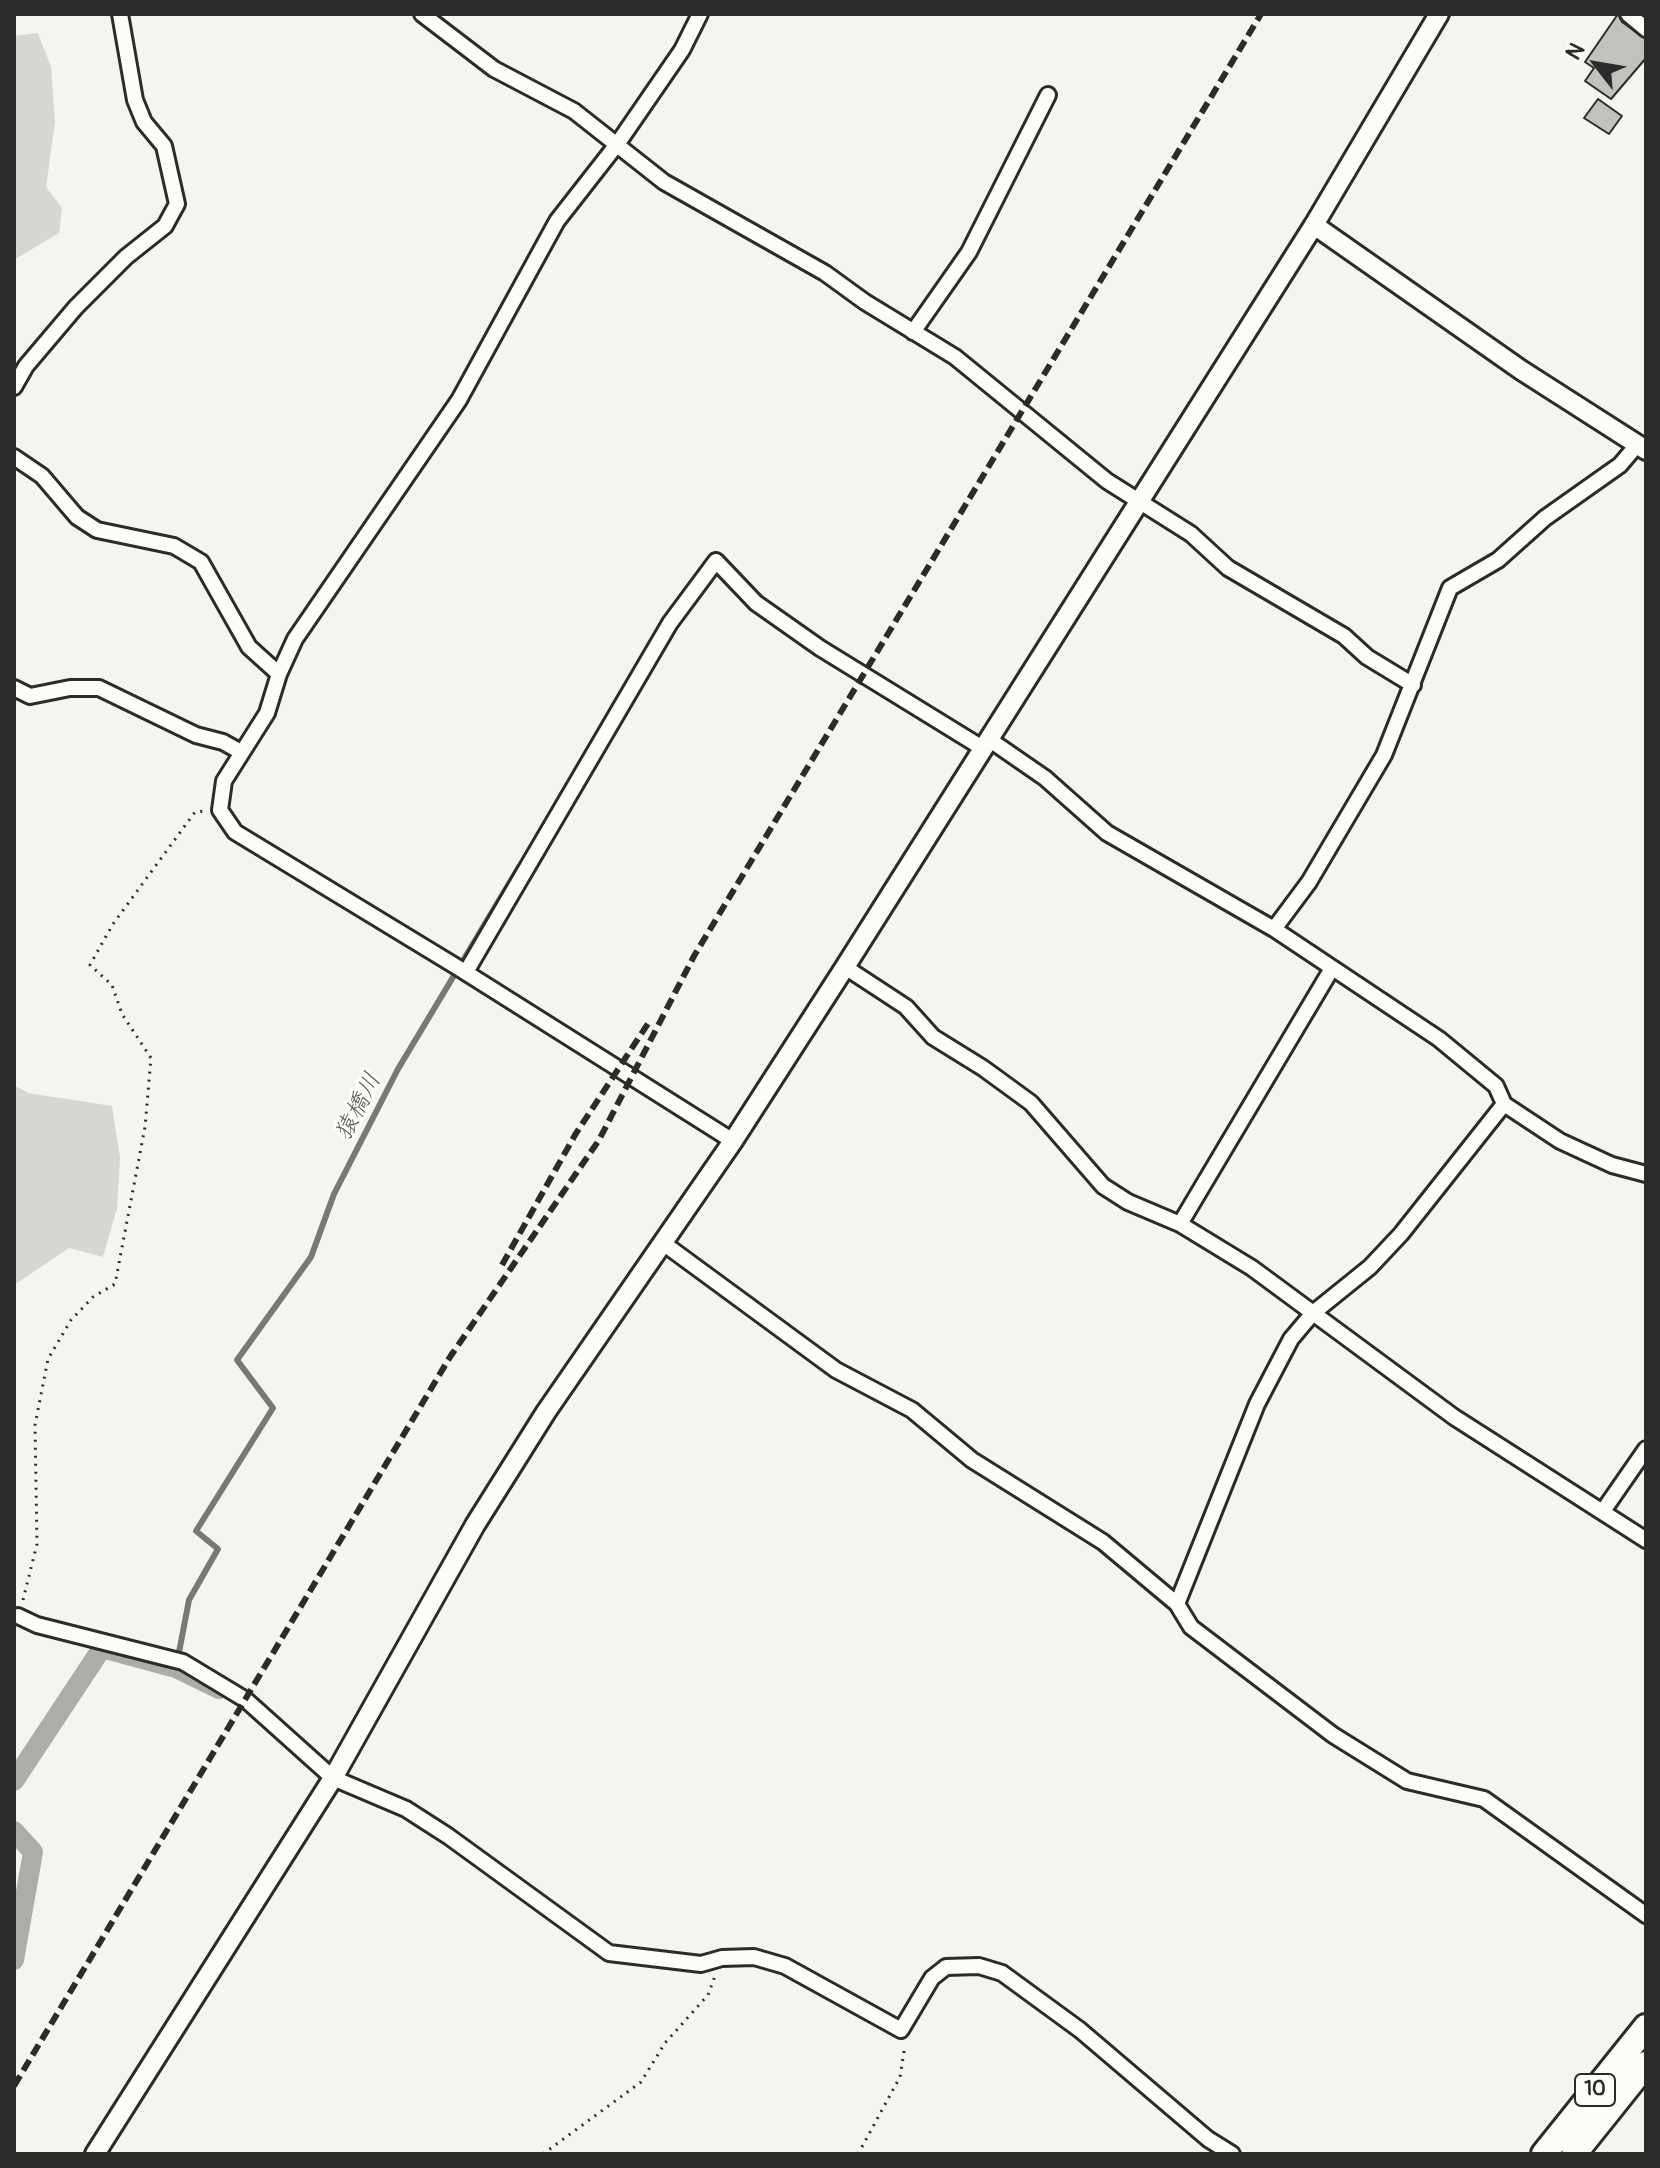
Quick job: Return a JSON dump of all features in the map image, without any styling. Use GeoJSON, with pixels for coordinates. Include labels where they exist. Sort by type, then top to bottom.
{"type":"FeatureCollection","features":[{"type":"Feature","properties":{"kind":"main road","name":"10"},"geometry":{"type":"LineString","coordinates":[[1544,2154],[1646,2027]]}},
{"type":"Feature","properties":{"kind":"main road","name":"10"},"geometry":{"type":"LineString","coordinates":[[1574,2154],[1646,2064]]}},
{"type":"Feature","properties":{"kind":"street"},"geometry":{"type":"LineString","coordinates":[[14,387],[26,366],[76,307],[126,257],[165,226],[177,204],[164,146],[144,122],[135,100],[120,14]]}},
{"type":"Feature","properties":{"kind":"street"},"geometry":{"type":"LineString","coordinates":[[422,14],[494,69],[574,111],[664,182],[825,273],[955,357],[1107,481],[1191,534],[1228,568],[1344,636],[1367,657],[1413,685]]}},
{"type":"Feature","properties":{"kind":"street"},"geometry":{"type":"LineString","coordinates":[[700,14],[682,50],[618,143],[557,221],[459,400],[295,639],[279,674],[267,713],[224,781],[220,810],[235,832],[461,969],[733,1141]]}},
{"type":"Feature","properties":{"kind":"street"},"geometry":{"type":"LineString","coordinates":[[95,2154],[333,1778],[475,1525],[546,1412],[733,1141],[987,745],[1314,225],[1439,14]]}},
{"type":"Feature","properties":{"kind":"street"},"geometry":{"type":"LineString","coordinates":[[1628,14],[1646,29]]}},
{"type":"Feature","properties":{"kind":"street"},"geometry":{"type":"LineString","coordinates":[[913,332],[969,252],[1048,95]]}},
{"type":"Feature","properties":{"kind":"street"},"geometry":{"type":"LineString","coordinates":[[1274,929],[1309,882],[1384,755],[1450,588],[1498,560],[1545,518],[1642,448],[1521,370],[1314,225]]}},
{"type":"Feature","properties":{"kind":"street"},"geometry":{"type":"LineString","coordinates":[[14,457],[42,476],[77,517],[97,530],[174,546],[201,562],[249,647],[279,674]]}},
{"type":"Feature","properties":{"kind":"street"},"geometry":{"type":"LineString","coordinates":[[461,969],[670,623],[716,561],[756,603],[807,639],[1045,778],[1107,833],[1274,929],[1474,1065],[1496,1086],[1504,1104],[1560,1141],[1612,1165],[1646,1174]]}},
{"type":"Feature","properties":{"kind":"street"},"geometry":{"type":"LineString","coordinates":[[14,688],[30,696],[70,688],[99,688],[196,735],[223,742],[241,752]]}},
{"type":"Feature","properties":{"kind":"street"},"geometry":{"type":"LineString","coordinates":[[845,967],[906,1007],[933,1037],[1031,1103],[1103,1186],[1128,1202],[1180,1224],[1252,1268],[1454,1417],[1646,1540]]}},
{"type":"Feature","properties":{"kind":"street"},"geometry":{"type":"LineString","coordinates":[[1180,1224],[1331,970]]}},
{"type":"Feature","properties":{"kind":"street"},"geometry":{"type":"LineString","coordinates":[[1177,1604],[1257,1404],[1291,1339],[1313,1313],[1370,1267],[1401,1234],[1448,1179],[1504,1104]]}},
{"type":"Feature","properties":{"kind":"street"},"geometry":{"type":"LineString","coordinates":[[663,1243],[836,1370],[912,1410],[972,1460],[1103,1542],[1177,1604],[1191,1627],[1333,1735],[1407,1781],[1484,1799],[1646,1915]]}},
{"type":"Feature","properties":{"kind":"street"},"geometry":{"type":"LineString","coordinates":[[1603,1511],[1646,1449]]}},
{"type":"Feature","properties":{"kind":"street"},"geometry":{"type":"LineString","coordinates":[[18,1616],[37,1625],[178,1661],[246,1700],[333,1778],[406,1809],[609,1953],[701,1964],[722,1958],[754,1957],[785,1966],[901,2030],[932,1978],[946,1967],[979,1966],[1002,1973],[1080,2030],[1208,2139],[1232,2154]]}},
{"type":"Feature","properties":{"kind":"path"},"geometry":{"type":"LineString","coordinates":[[18,1616],[37,1544],[35,1425],[48,1359],[71,1320],[93,1297],[115,1284],[145,1127],[151,1058],[122,1014],[112,985],[90,965],[113,924],[195,812],[220,810]]}},
{"type":"Feature","properties":{"kind":"path"},"geometry":{"type":"LineString","coordinates":[[543,2154],[641,2082],[665,2043],[708,1995],[722,1958]]}},
{"type":"Feature","properties":{"kind":"path"},"geometry":{"type":"LineString","coordinates":[[858,2154],[900,2077],[906,2044],[901,2030]]}},
{"type":"Feature","properties":{"kind":"shaded area"},"geometry":{"type":"Polygon","coordinates":[[[38,33],[51,67],[55,122],[46,187],[62,208],[59,233],[14,260],[14,36],[38,33]]]}},
{"type":"Feature","properties":{"kind":"shaded area"},"geometry":{"type":"Polygon","coordinates":[[[14,1085],[28,1093],[112,1106],[120,1158],[117,1208],[103,1257],[69,1248],[14,1285],[14,1085]]]}},
{"type":"Feature","properties":{"kind":"building"},"geometry":{"type":"Polygon","coordinates":[[[1618,14],[1622,22],[1646,39],[1646,58],[1611,99],[1585,81],[1594,68],[1585,62],[1618,14]]]}},
{"type":"Feature","properties":{"kind":"building"},"geometry":{"type":"Polygon","coordinates":[[[1598,99],[1622,116],[1609,134],[1584,118],[1598,99]]]}},
{"type":"Feature","properties":{"kind":"waterway","name":"猿橋川"},"geometry":{"type":"LineString","coordinates":[[176,1668],[189,1600],[218,1549],[196,1531],[273,1408],[237,1360],[311,1257],[334,1194],[398,1069],[519,867]]}},
{"type":"Feature","properties":{"kind":"waterway"},"geometry":{"type":"LineString","coordinates":[[14,1781],[102,1648],[176,1668],[219,1689]]}},
{"type":"Feature","properties":{"kind":"waterway"},"geometry":{"type":"LineString","coordinates":[[14,1831],[33,1852],[14,1960]]}},
{"type":"Feature","properties":{"kind":"railway"},"geometry":{"type":"LineString","coordinates":[[448,1360],[599,1140],[694,956],[1261,14]]}},
{"type":"Feature","properties":{"kind":"railway"},"geometry":{"type":"LineString","coordinates":[[502,1265],[575,1135],[649,1022]]}},
{"type":"Feature","properties":{"kind":"railway"},"geometry":{"type":"LineString","coordinates":[[14,2086],[453,1352]]}}]}
